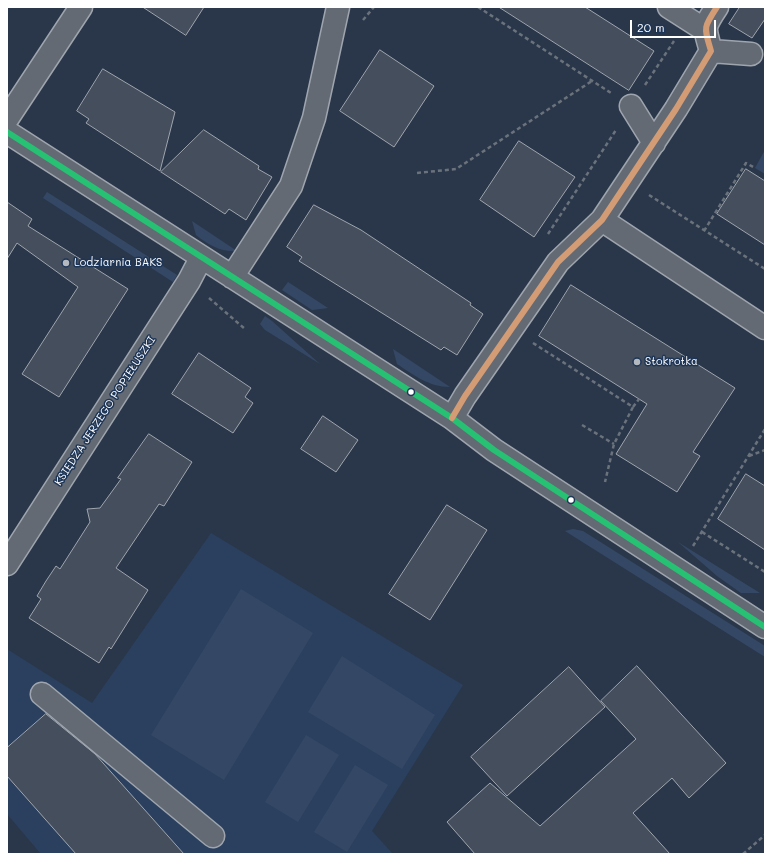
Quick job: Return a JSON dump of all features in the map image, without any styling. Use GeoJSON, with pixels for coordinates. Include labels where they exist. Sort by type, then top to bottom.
{"type":"FeatureCollection","features":[{"type":"Feature","properties":{"kind":"street"},"geometry":{"type":"LineString","coordinates":[[7,119],[81,7]]}},
{"type":"Feature","properties":{"kind":"street"},"geometry":{"type":"LineString","coordinates":[[232,277],[263,232],[291,186],[314,118],[338,7]]}},
{"type":"Feature","properties":{"kind":"street"},"geometry":{"type":"LineString","coordinates":[[669,7],[696,24],[711,51]]}},
{"type":"Feature","properties":{"kind":"street"},"geometry":{"type":"LineString","coordinates":[[696,24],[717,7]]}},
{"type":"Feature","properties":{"kind":"street"},"geometry":{"type":"LineString","coordinates":[[452,418],[558,262],[602,220],[654,143],[711,51]]}},
{"type":"Feature","properties":{"kind":"street"},"geometry":{"type":"LineString","coordinates":[[711,51],[752,54]]}},
{"type":"Feature","properties":{"kind":"street"},"geometry":{"type":"LineString","coordinates":[[631,106],[654,143]]}},
{"type":"Feature","properties":{"kind":"street"},"geometry":{"type":"LineString","coordinates":[[7,132],[452,418],[494,450],[765,627]]}},
{"type":"Feature","properties":{"kind":"street"},"geometry":{"type":"LineString","coordinates":[[602,220],[765,328]]}},
{"type":"Feature","properties":{"kind":"street","name":"KSIĘDZA JERZEGO POPIEŁUSZKI"},"geometry":{"type":"LineString","coordinates":[[7,564],[189,281],[201,258]]}},
{"type":"Feature","properties":{"kind":"street"},"geometry":{"type":"LineString","coordinates":[[42,694],[213,836]]}},
{"type":"Feature","properties":{"kind":"path"},"geometry":{"type":"LineString","coordinates":[[478,7],[631,106]]}},
{"type":"Feature","properties":{"kind":"path"},"geometry":{"type":"LineString","coordinates":[[544,239],[631,106],[696,24]]}},
{"type":"Feature","properties":{"kind":"path"},"geometry":{"type":"LineString","coordinates":[[417,173],[456,169],[592,81]]}},
{"type":"Feature","properties":{"kind":"path"},"geometry":{"type":"LineString","coordinates":[[704,230],[746,163],[755,168]]}},
{"type":"Feature","properties":{"kind":"path"},"geometry":{"type":"LineString","coordinates":[[628,182],[765,269]]}},
{"type":"Feature","properties":{"kind":"path"},"geometry":{"type":"LineString","coordinates":[[536,336],[532,343],[633,407]]}},
{"type":"Feature","properties":{"kind":"path"},"geometry":{"type":"LineString","coordinates":[[605,482],[614,444],[633,407],[639,399]]}},
{"type":"Feature","properties":{"kind":"path"},"geometry":{"type":"LineString","coordinates":[[582,425],[614,444]]}},
{"type":"Feature","properties":{"kind":"path"},"geometry":{"type":"LineString","coordinates":[[693,546],[765,429]]}},
{"type":"Feature","properties":{"kind":"path"},"geometry":{"type":"LineString","coordinates":[[749,456],[765,450]]}},
{"type":"Feature","properties":{"kind":"path"},"geometry":{"type":"LineString","coordinates":[[702,532],[765,572]]}},
{"type":"Feature","properties":{"kind":"path"},"geometry":{"type":"LineString","coordinates":[[743,854],[765,835]]}},
{"type":"Feature","properties":{"kind":"shaded area"},"geometry":{"type":"Polygon","coordinates":[[[765,150],[765,174],[755,168],[765,150]]]}},
{"type":"Feature","properties":{"kind":"shaded area"},"geometry":{"type":"Polygon","coordinates":[[[47,192],[177,275],[173,282],[43,198],[47,192]]]}},
{"type":"Feature","properties":{"kind":"shaded area"},"geometry":{"type":"Polygon","coordinates":[[[192,221],[237,251],[220,249],[206,242],[196,235],[192,221]]]}},
{"type":"Feature","properties":{"kind":"shaded area"},"geometry":{"type":"Polygon","coordinates":[[[288,282],[328,308],[312,310],[282,290],[288,282]]]}},
{"type":"Feature","properties":{"kind":"shaded area"},"geometry":{"type":"Polygon","coordinates":[[[265,316],[320,364],[265,330],[260,324],[265,316]]]}},
{"type":"Feature","properties":{"kind":"shaded area"},"geometry":{"type":"Polygon","coordinates":[[[393,349],[450,387],[428,383],[397,364],[393,349]]]}},
{"type":"Feature","properties":{"kind":"shaded area"},"geometry":{"type":"Polygon","coordinates":[[[573,529],[583,531],[765,646],[765,657],[565,531],[573,529]]]}},
{"type":"Feature","properties":{"kind":"shaded area"},"geometry":{"type":"Polygon","coordinates":[[[211,533],[463,685],[372,831],[393,854],[41,854],[7,814],[7,649],[92,703],[211,533]]]}},
{"type":"Feature","properties":{"kind":"shaded area"},"geometry":{"type":"Polygon","coordinates":[[[678,542],[760,593],[741,593],[717,576],[678,542]]]}},
{"type":"Feature","properties":{"kind":"shaded area"},"geometry":{"type":"Polygon","coordinates":[[[241,589],[313,633],[224,780],[151,735],[241,589]]]}},
{"type":"Feature","properties":{"kind":"shaded area"},"geometry":{"type":"Polygon","coordinates":[[[342,656],[435,715],[402,769],[308,712],[342,656]]]}},
{"type":"Feature","properties":{"kind":"shaded area"},"geometry":{"type":"Polygon","coordinates":[[[306,735],[339,755],[298,822],[265,802],[306,735]]]}},
{"type":"Feature","properties":{"kind":"shaded area"},"geometry":{"type":"Polygon","coordinates":[[[355,765],[388,785],[347,852],[314,832],[355,765]]]}},
{"type":"Feature","properties":{"kind":"building"},"geometry":{"type":"Polygon","coordinates":[[[143,7],[204,7],[186,35],[143,7]]]}},
{"type":"Feature","properties":{"kind":"building"},"geometry":{"type":"Polygon","coordinates":[[[499,7],[585,7],[654,51],[629,90],[499,7]]]}},
{"type":"Feature","properties":{"kind":"building"},"geometry":{"type":"Polygon","coordinates":[[[740,7],[765,7],[765,19],[752,38],[729,24],[740,7]]]}},
{"type":"Feature","properties":{"kind":"building"},"geometry":{"type":"Polygon","coordinates":[[[380,50],[434,86],[394,147],[340,111],[380,50]]]}},
{"type":"Feature","properties":{"kind":"building"},"geometry":{"type":"Polygon","coordinates":[[[103,69],[175,112],[160,171],[86,123],[89,119],[77,111],[103,69]]]}},
{"type":"Feature","properties":{"kind":"building"},"geometry":{"type":"Polygon","coordinates":[[[204,130],[259,166],[258,169],[272,177],[246,220],[229,209],[225,214],[161,172],[204,130]]]}},
{"type":"Feature","properties":{"kind":"building"},"geometry":{"type":"Polygon","coordinates":[[[519,141],[575,177],[534,237],[480,200],[519,141]]]}},
{"type":"Feature","properties":{"kind":"building"},"geometry":{"type":"Polygon","coordinates":[[[746,169],[765,181],[765,245],[717,214],[746,169]]]}},
{"type":"Feature","properties":{"kind":"building"},"geometry":{"type":"Polygon","coordinates":[[[7,202],[32,219],[28,226],[128,289],[59,397],[22,374],[78,287],[17,243],[7,259],[7,202]]]}},
{"type":"Feature","properties":{"kind":"building"},"geometry":{"type":"Polygon","coordinates":[[[314,205],[361,230],[471,303],[470,305],[483,314],[457,355],[444,347],[441,350],[299,261],[302,257],[287,247],[314,205]]]}},
{"type":"Feature","properties":{"kind":"building","name":"Stokrotka"},"geometry":{"type":"Polygon","coordinates":[[[571,285],[735,388],[693,452],[700,456],[677,492],[616,454],[647,404],[539,336],[571,285]]]}},
{"type":"Feature","properties":{"kind":"building"},"geometry":{"type":"Polygon","coordinates":[[[199,353],[251,388],[245,397],[253,403],[233,433],[172,394],[199,353]]]}},
{"type":"Feature","properties":{"kind":"building"},"geometry":{"type":"Polygon","coordinates":[[[323,416],[358,440],[336,472],[301,449],[323,416]]]}},
{"type":"Feature","properties":{"kind":"building"},"geometry":{"type":"Polygon","coordinates":[[[149,434],[192,462],[164,506],[159,504],[116,568],[148,590],[111,649],[109,647],[99,663],[29,618],[41,599],[37,596],[46,581],[56,566],[60,569],[90,522],[87,509],[100,508],[121,479],[118,478],[149,434]]]}},
{"type":"Feature","properties":{"kind":"building"},"geometry":{"type":"Polygon","coordinates":[[[746,474],[765,486],[765,550],[718,519],[746,474]]]}},
{"type":"Feature","properties":{"kind":"building"},"geometry":{"type":"Polygon","coordinates":[[[447,505],[487,530],[430,620],[389,594],[447,505]]]}},
{"type":"Feature","properties":{"kind":"building"},"geometry":{"type":"Polygon","coordinates":[[[637,666],[726,763],[689,798],[672,778],[633,813],[670,854],[475,854],[447,822],[490,783],[540,826],[636,739],[601,701],[637,666]]]}},
{"type":"Feature","properties":{"kind":"building"},"geometry":{"type":"Polygon","coordinates":[[[569,667],[605,707],[507,796],[471,757],[569,667]]]}},
{"type":"Feature","properties":{"kind":"building"},"geometry":{"type":"Polygon","coordinates":[[[46,714],[95,754],[184,854],[76,854],[7,776],[7,748],[46,714]]]}},
{"type":"Feature","properties":{"kind":"transit line"},"geometry":{"type":"LineString","coordinates":[[452,418],[465,396],[558,262],[602,220],[676,109],[711,51],[706,28],[709,19],[717,7]]}},
{"type":"Feature","properties":{"kind":"transit line"},"geometry":{"type":"LineString","coordinates":[[7,132],[452,418],[494,450],[765,627]]}},
{"type":"Feature","properties":{"kind":"place","name":"Lodziarnia BAKS"},"geometry":{"type":"Point","coordinates":[66,263]}},
{"type":"Feature","properties":{"kind":"place","name":"Stokrotka"},"geometry":{"type":"Point","coordinates":[637,362]}}]}
